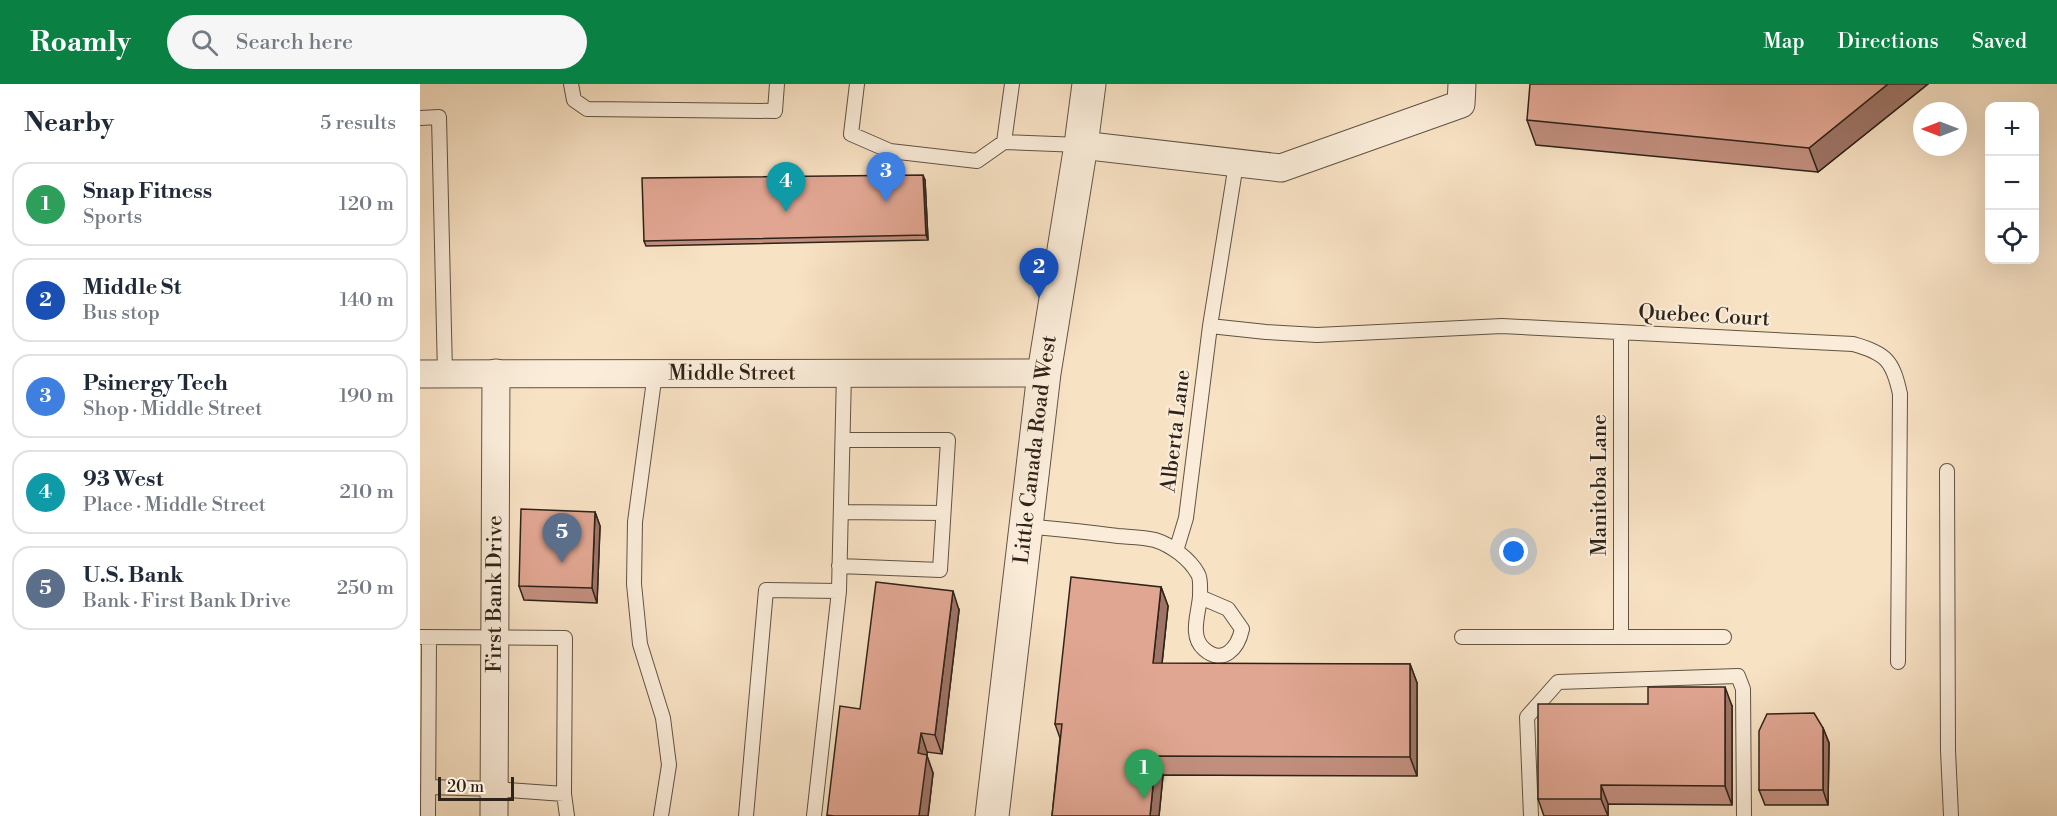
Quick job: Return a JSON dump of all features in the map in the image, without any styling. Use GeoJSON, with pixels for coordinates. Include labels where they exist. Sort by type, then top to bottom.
{"type":"FeatureCollection","features":[{"type":"Feature","properties":{"kind":"street","name":"Little Canada Road West"},"geometry":{"type":"LineString","coordinates":[[992,816],[1044,373],[1089,84]]}},
{"type":"Feature","properties":{"kind":"street"},"geometry":{"type":"LineString","coordinates":[[1081,145],[1281,168],[1461,104],[1462,84]]}},
{"type":"Feature","properties":{"kind":"street","name":"Middle Street"},"geometry":{"type":"LineString","coordinates":[[433,373],[1044,373]]}},
{"type":"Feature","properties":{"kind":"street","name":"First Bank Drive"},"geometry":{"type":"LineString","coordinates":[[494,816],[496,373]]}},
{"type":"Feature","properties":{"kind":"lane"},"geometry":{"type":"LineString","coordinates":[[571,84],[574,100],[587,109],[775,111],[777,84]]}},
{"type":"Feature","properties":{"kind":"lane"},"geometry":{"type":"LineString","coordinates":[[857,84],[851,134],[890,151],[977,160],[1004,142],[1081,145]]}},
{"type":"Feature","properties":{"kind":"lane"},"geometry":{"type":"LineString","coordinates":[[1004,142],[1012,84]]}},
{"type":"Feature","properties":{"kind":"lane"},"geometry":{"type":"LineString","coordinates":[[420,118],[439,117],[433,373]]}},
{"type":"Feature","properties":{"kind":"lane","name":"Alberta Lane"},"geometry":{"type":"LineString","coordinates":[[1176,551],[1186,518],[1210,326],[1236,164]]}},
{"type":"Feature","properties":{"kind":"lane","name":"Quebec Court"},"geometry":{"type":"LineString","coordinates":[[1210,326],[1317,335],[1502,326],[1853,344],[1875,350],[1895,372],[1900,394],[1898,662]]}},
{"type":"Feature","properties":{"kind":"lane","name":"Manitoba Lane"},"geometry":{"type":"LineString","coordinates":[[1621,333],[1621,637]]}},
{"type":"Feature","properties":{"kind":"lane"},"geometry":{"type":"LineString","coordinates":[[655,373],[635,522],[634,584],[640,644],[663,718],[669,765],[661,816]]}},
{"type":"Feature","properties":{"kind":"lane"},"geometry":{"type":"LineString","coordinates":[[814,816],[839,591],[844,373]]}},
{"type":"Feature","properties":{"kind":"lane"},"geometry":{"type":"LineString","coordinates":[[839,566],[940,570],[948,440],[844,440]]}},
{"type":"Feature","properties":{"kind":"lane"},"geometry":{"type":"LineString","coordinates":[[1947,471],[1948,738],[1951,816]]}},
{"type":"Feature","properties":{"kind":"lane"},"geometry":{"type":"LineString","coordinates":[[841,512],[943,513]]}},
{"type":"Feature","properties":{"kind":"lane"},"geometry":{"type":"LineString","coordinates":[[1026,526],[1155,540],[1176,551],[1189,563],[1199,576],[1200,597]]}},
{"type":"Feature","properties":{"kind":"lane"},"geometry":{"type":"LineString","coordinates":[[746,816],[766,591],[839,591]]}},
{"type":"Feature","properties":{"kind":"lane"},"geometry":{"type":"LineString","coordinates":[[1462,637],[1724,637]]}},
{"type":"Feature","properties":{"kind":"lane"},"geometry":{"type":"LineString","coordinates":[[428,816],[425,638],[565,638],[564,794],[567,816]]}},
{"type":"Feature","properties":{"kind":"lane"},"geometry":{"type":"LineString","coordinates":[[1531,816],[1527,717],[1558,682],[1738,676],[1743,689],[1744,816]]}},
{"type":"Feature","properties":{"kind":"lane"},"geometry":{"type":"LineString","coordinates":[[429,787],[564,794]]}},
{"type":"Feature","properties":{"kind":"building"},"geometry":{"type":"Polygon","coordinates":[[[1530,84],[1888,84],[1809,148],[1527,120],[1530,84]]]}},
{"type":"Feature","properties":{"kind":"building"},"geometry":{"type":"Polygon","coordinates":[[[923,175],[926,235],[644,241],[642,178],[923,175]]]}},
{"type":"Feature","properties":{"kind":"building"},"geometry":{"type":"Polygon","coordinates":[[[521,509],[595,512],[592,588],[519,586],[521,509]]]}},
{"type":"Feature","properties":{"kind":"building"},"geometry":{"type":"Polygon","coordinates":[[[1071,577],[1161,587],[1153,663],[1410,664],[1410,757],[1156,756],[1150,816],[1052,816],[1062,724],[1055,724],[1071,577]]]}},
{"type":"Feature","properties":{"kind":"building"},"geometry":{"type":"Polygon","coordinates":[[[876,582],[953,591],[935,735],[921,733],[918,753],[927,755],[919,816],[827,815],[840,706],[860,709],[876,582]]]}},
{"type":"Feature","properties":{"kind":"building"},"geometry":{"type":"Polygon","coordinates":[[[1648,687],[1725,687],[1725,786],[1601,785],[1601,799],[1538,799],[1538,704],[1648,704],[1648,687]]]}},
{"type":"Feature","properties":{"kind":"building"},"geometry":{"type":"Polygon","coordinates":[[[1814,713],[1823,728],[1823,790],[1759,790],[1759,731],[1767,714],[1814,713]]]}},
{"type":"Feature","properties":{"kind":"place","name":"Psinergy Tech"},"geometry":{"type":"Point","coordinates":[886,202]}},
{"type":"Feature","properties":{"kind":"place","name":"93 West"},"geometry":{"type":"Point","coordinates":[786,212]}},
{"type":"Feature","properties":{"kind":"place","name":"Middle St"},"geometry":{"type":"Point","coordinates":[1039,298]}},
{"type":"Feature","properties":{"kind":"place","name":"U.S. Bank"},"geometry":{"type":"Point","coordinates":[562,563]}},
{"type":"Feature","properties":{"kind":"place","name":"Snap Fitness"},"geometry":{"type":"Point","coordinates":[1144,799]}}]}
